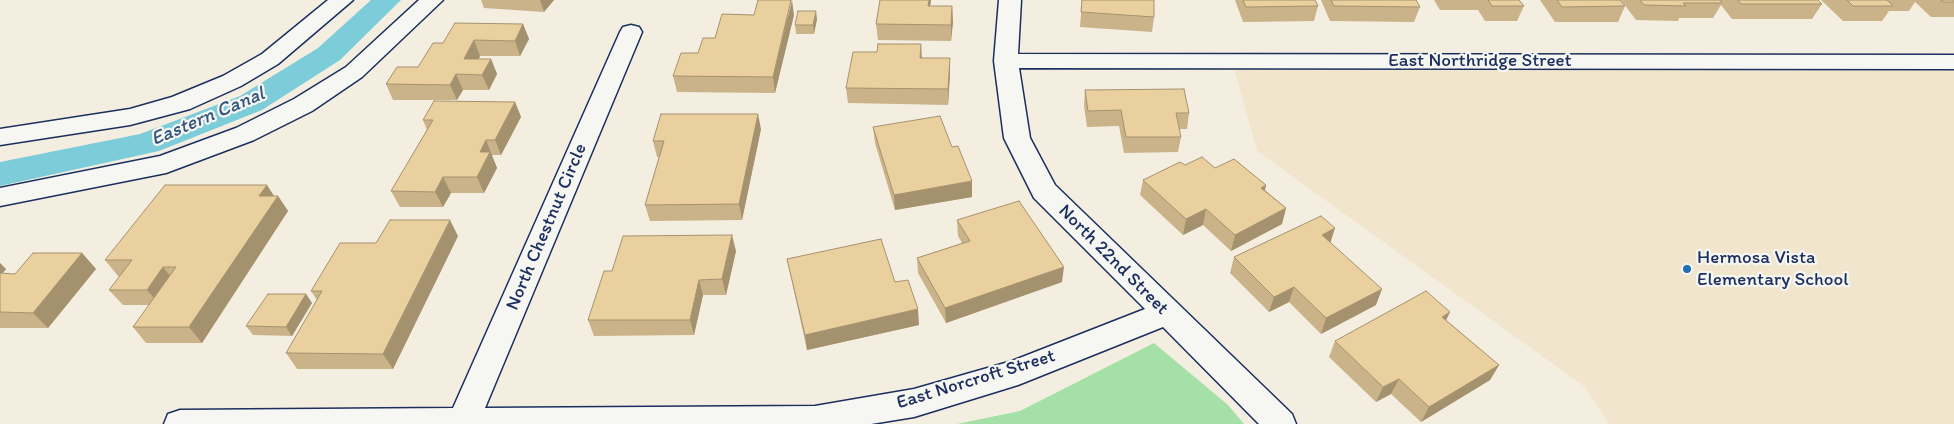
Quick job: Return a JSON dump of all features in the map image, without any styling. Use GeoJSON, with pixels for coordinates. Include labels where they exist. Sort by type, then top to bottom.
{"type":"FeatureCollection","features":[{"type":"Feature","properties":{"kind":"street"},"geometry":{"type":"LineString","coordinates":[[0,136],[130,117],[181,103],[232,82],[270,59],[342,0]]}},
{"type":"Feature","properties":{"kind":"street"},"geometry":{"type":"LineString","coordinates":[[0,197],[166,164],[245,134],[303,105],[354,72],[432,0]]}},
{"type":"Feature","properties":{"kind":"street","name":"North 22nd Street"},"geometry":{"type":"LineString","coordinates":[[1010,0],[1006,61],[1017,138],[1044,191],[1280,424]]}},
{"type":"Feature","properties":{"kind":"street","name":"North Chestnut Circle"},"geometry":{"type":"LineString","coordinates":[[463,422],[631,32]]}},
{"type":"Feature","properties":{"kind":"street","name":"East Northridge Street"},"geometry":{"type":"LineString","coordinates":[[1006,61],[1943,62]]}},
{"type":"Feature","properties":{"kind":"street"},"geometry":{"type":"LineString","coordinates":[[1943,62],[1954,82]]}},
{"type":"Feature","properties":{"kind":"street","name":"East Norcroft Street"},"geometry":{"type":"LineString","coordinates":[[180,424],[815,420],[914,403],[1018,372],[1166,313]]}},
{"type":"Feature","properties":{"kind":"shaded area","name":"Hermosa Vista Elementary School"},"geometry":{"type":"Polygon","coordinates":[[[1232,61],[1954,62],[1954,424],[1609,424],[1585,387],[1257,151],[1232,61]]]}},
{"type":"Feature","properties":{"kind":"green space"},"geometry":{"type":"Polygon","coordinates":[[[1154,343],[1228,405],[1244,424],[957,424],[1020,411],[1154,343]]]}},
{"type":"Feature","properties":{"kind":"building"},"geometry":{"type":"Polygon","coordinates":[[[758,0],[791,0],[773,77],[673,76],[681,53],[698,53],[703,38],[715,38],[722,14],[754,15],[758,0]]]}},
{"type":"Feature","properties":{"kind":"building"},"geometry":{"type":"Polygon","coordinates":[[[880,0],[929,0],[928,6],[952,6],[951,25],[876,24],[880,0]]]}},
{"type":"Feature","properties":{"kind":"building"},"geometry":{"type":"Polygon","coordinates":[[[1082,0],[1154,0],[1154,17],[1081,12],[1082,0]]]}},
{"type":"Feature","properties":{"kind":"building"},"geometry":{"type":"Polygon","coordinates":[[[1243,0],[1315,0],[1318,6],[1246,7],[1243,0]]]}},
{"type":"Feature","properties":{"kind":"building"},"geometry":{"type":"Polygon","coordinates":[[[1331,0],[1416,0],[1420,7],[1334,6],[1331,0]]]}},
{"type":"Feature","properties":{"kind":"building"},"geometry":{"type":"Polygon","coordinates":[[[1488,0],[1519,0],[1524,6],[1492,6],[1488,0]]]}},
{"type":"Feature","properties":{"kind":"building"},"geometry":{"type":"Polygon","coordinates":[[[1557,0],[1620,0],[1625,6],[1562,7],[1557,0]]]}},
{"type":"Feature","properties":{"kind":"building"},"geometry":{"type":"Polygon","coordinates":[[[1640,0],[1720,0],[1722,3],[1683,3],[1686,6],[1644,5],[1640,0]]]}},
{"type":"Feature","properties":{"kind":"building"},"geometry":{"type":"Polygon","coordinates":[[[1738,0],[1818,0],[1822,4],[1741,4],[1738,0]]]}},
{"type":"Feature","properties":{"kind":"building"},"geometry":{"type":"Polygon","coordinates":[[[1847,0],[1887,0],[1893,6],[1853,6],[1847,0]]]}},
{"type":"Feature","properties":{"kind":"building"},"geometry":{"type":"Polygon","coordinates":[[[1941,0],[1954,0],[1954,2],[1943,2],[1941,0]]]}},
{"type":"Feature","properties":{"kind":"building"},"geometry":{"type":"Polygon","coordinates":[[[798,11],[816,11],[813,25],[795,25],[798,11]]]}},
{"type":"Feature","properties":{"kind":"building"},"geometry":{"type":"Polygon","coordinates":[[[455,23],[523,24],[515,41],[474,40],[464,59],[491,59],[482,75],[456,74],[450,85],[386,84],[397,67],[418,67],[433,43],[443,43],[455,23]]]}},
{"type":"Feature","properties":{"kind":"building"},"geometry":{"type":"Polygon","coordinates":[[[878,44],[921,44],[920,58],[950,58],[948,89],[846,88],[853,52],[877,52],[878,44]]]}},
{"type":"Feature","properties":{"kind":"building"},"geometry":{"type":"Polygon","coordinates":[[[1184,89],[1189,113],[1176,113],[1181,137],[1126,137],[1121,110],[1088,111],[1085,90],[1184,89]]]}},
{"type":"Feature","properties":{"kind":"building"},"geometry":{"type":"Polygon","coordinates":[[[434,101],[515,102],[495,140],[486,140],[480,152],[490,152],[477,177],[443,177],[435,192],[391,191],[433,120],[423,120],[434,101]]]}},
{"type":"Feature","properties":{"kind":"building"},"geometry":{"type":"Polygon","coordinates":[[[661,114],[758,114],[739,204],[645,205],[664,141],[653,141],[661,114]]]}},
{"type":"Feature","properties":{"kind":"building"},"geometry":{"type":"Polygon","coordinates":[[[940,116],[952,147],[958,146],[972,181],[894,195],[873,127],[940,116]]]}},
{"type":"Feature","properties":{"kind":"building"},"geometry":{"type":"Polygon","coordinates":[[[1202,157],[1215,168],[1234,159],[1266,185],[1261,188],[1286,208],[1235,235],[1206,209],[1186,219],[1143,180],[1180,162],[1185,165],[1202,157]]]}},
{"type":"Feature","properties":{"kind":"building"},"geometry":{"type":"Polygon","coordinates":[[[165,185],[267,185],[259,196],[278,196],[189,327],[133,327],[176,267],[163,267],[147,290],[109,290],[132,260],[105,260],[165,185]]]}},
{"type":"Feature","properties":{"kind":"building"},"geometry":{"type":"Polygon","coordinates":[[[1019,201],[1064,267],[945,308],[917,258],[970,241],[957,220],[1019,201]]]}},
{"type":"Feature","properties":{"kind":"building"},"geometry":{"type":"Polygon","coordinates":[[[1321,216],[1335,228],[1322,235],[1382,289],[1326,318],[1294,287],[1274,297],[1234,257],[1321,216]]]}},
{"type":"Feature","properties":{"kind":"building"},"geometry":{"type":"Polygon","coordinates":[[[390,220],[450,220],[383,354],[286,353],[322,291],[311,291],[340,243],[376,243],[390,220]]]}},
{"type":"Feature","properties":{"kind":"building"},"geometry":{"type":"Polygon","coordinates":[[[732,235],[722,279],[699,280],[690,320],[588,320],[604,271],[612,271],[623,236],[732,235]]]}},
{"type":"Feature","properties":{"kind":"building"},"geometry":{"type":"Polygon","coordinates":[[[881,239],[895,282],[908,280],[918,309],[805,335],[787,259],[881,239]]]}},
{"type":"Feature","properties":{"kind":"building"},"geometry":{"type":"Polygon","coordinates":[[[33,253],[82,253],[33,313],[0,312],[0,273],[15,274],[33,253]]]}},
{"type":"Feature","properties":{"kind":"building"},"geometry":{"type":"Polygon","coordinates":[[[1426,291],[1450,312],[1442,317],[1499,365],[1429,407],[1399,379],[1383,387],[1335,341],[1426,291]]]}},
{"type":"Feature","properties":{"kind":"building"},"geometry":{"type":"Polygon","coordinates":[[[268,294],[306,294],[286,327],[246,326],[268,294]]]}},
{"type":"Feature","properties":{"kind":"waterway","name":"Eastern Canal"},"geometry":{"type":"LineString","coordinates":[[0,174],[147,143],[251,103],[329,54],[387,0]]}},
{"type":"Feature","properties":{"kind":"place","name":"Hermosa Vista Elementary School"},"geometry":{"type":"Point","coordinates":[1687,269]}}]}
